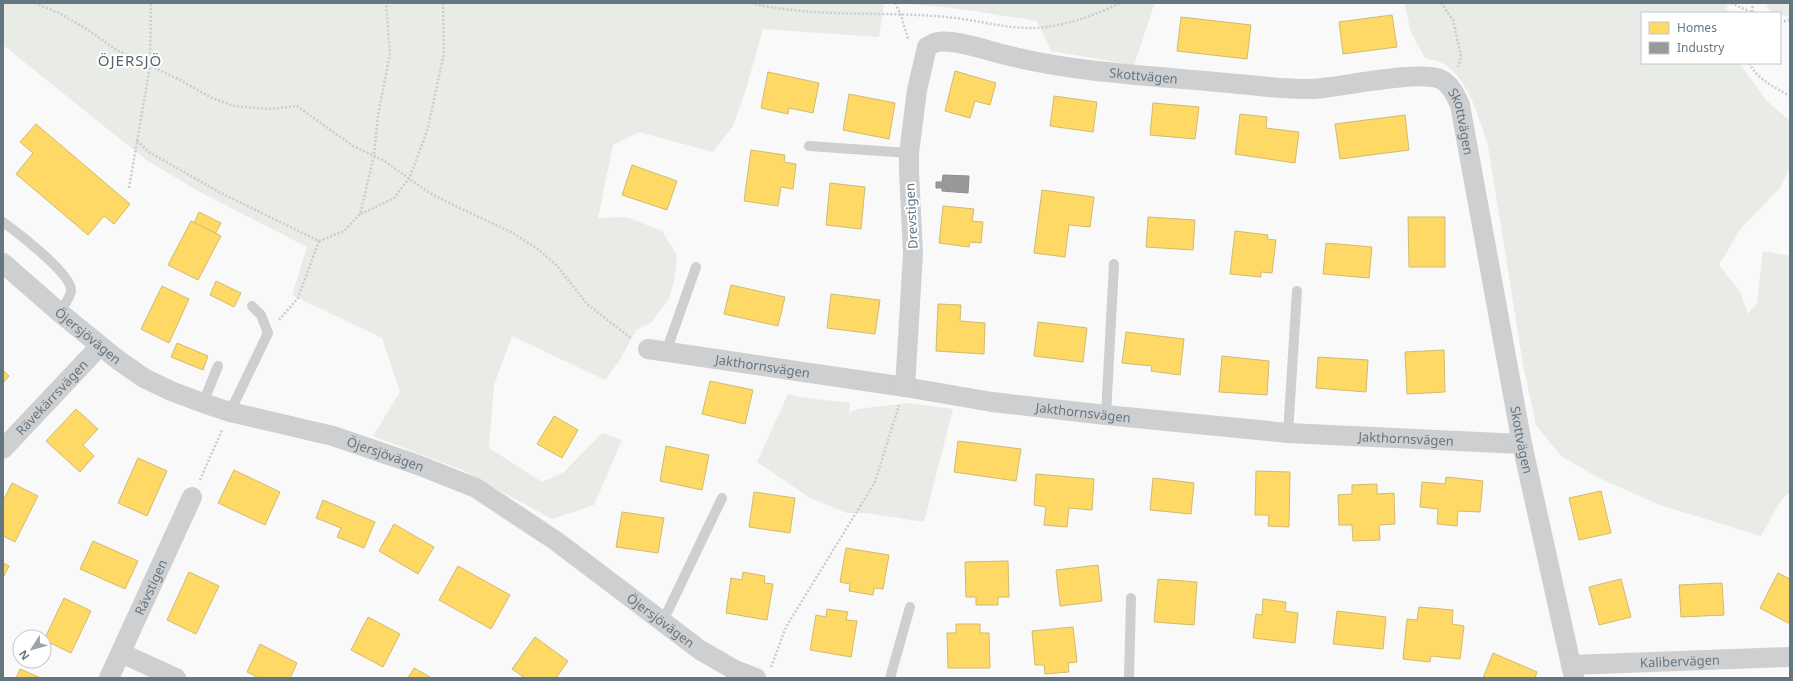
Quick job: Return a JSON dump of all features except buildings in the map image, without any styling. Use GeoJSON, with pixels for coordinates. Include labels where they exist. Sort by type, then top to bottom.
{"type":"FeatureCollection","features":[{"type":"Feature","properties":{"kind":"street","name":"Skottvägen"},"geometry":{"type":"LineString","coordinates":[[927,47],[937,42],[954,43],[1012,57],[1066,67],[1133,76],[1177,78],[1287,88],[1314,89],[1430,76],[1441,79],[1460,105],[1522,444],[1572,672]]}},
{"type":"Feature","properties":{"kind":"street","name":"Drevstigen"},"geometry":{"type":"LineString","coordinates":[[905,387],[913,254],[909,172],[910,153],[917,90],[927,47]]}},
{"type":"Feature","properties":{"kind":"street","name":"Öjersjövägen"},"geometry":{"type":"LineString","coordinates":[[3,263],[100,346],[144,378],[171,391],[230,412],[333,436],[418,465],[476,488],[556,541],[700,650],[733,669],[763,674]]}},
{"type":"Feature","properties":{"kind":"street","name":"Rävekärrsvägen"},"geometry":{"type":"LineString","coordinates":[[3,449],[100,346]]}},
{"type":"Feature","properties":{"kind":"street","name":"Jakthornsvägen"},"geometry":{"type":"LineString","coordinates":[[657,351],[905,387],[992,402],[1106,415],[1288,433],[1522,444]]}},
{"type":"Feature","properties":{"kind":"street","name":"Rävstigen"},"geometry":{"type":"LineString","coordinates":[[109,678],[192,497]]}},
{"type":"Feature","properties":{"kind":"street"},"geometry":{"type":"LineString","coordinates":[[121,653],[176,678]]}},
{"type":"Feature","properties":{"kind":"street","name":"Kalibervägen"},"geometry":{"type":"LineString","coordinates":[[1572,672],[1790,657]]}},
{"type":"Feature","properties":{"kind":"lane"},"geometry":{"type":"LineString","coordinates":[[809,146],[910,153]]}},
{"type":"Feature","properties":{"kind":"lane"},"geometry":{"type":"LineString","coordinates":[[3,222],[39,252],[67,279],[71,291],[59,312]]}},
{"type":"Feature","properties":{"kind":"lane"},"geometry":{"type":"LineString","coordinates":[[1106,415],[1114,264]]}},
{"type":"Feature","properties":{"kind":"lane"},"geometry":{"type":"LineString","coordinates":[[657,351],[696,267]]}},
{"type":"Feature","properties":{"kind":"lane"},"geometry":{"type":"LineString","coordinates":[[1288,433],[1297,291]]}},
{"type":"Feature","properties":{"kind":"lane"},"geometry":{"type":"LineString","coordinates":[[230,412],[268,333],[262,315],[252,306]]}},
{"type":"Feature","properties":{"kind":"lane"},"geometry":{"type":"LineString","coordinates":[[203,403],[218,366]]}},
{"type":"Feature","properties":{"kind":"lane"},"geometry":{"type":"LineString","coordinates":[[663,621],[722,498]]}},
{"type":"Feature","properties":{"kind":"lane"},"geometry":{"type":"LineString","coordinates":[[1129,678],[1131,598]]}},
{"type":"Feature","properties":{"kind":"lane"},"geometry":{"type":"LineString","coordinates":[[890,678],[910,607]]}},
{"type":"Feature","properties":{"kind":"path"},"geometry":{"type":"LineString","coordinates":[[35,3],[61,14],[88,30],[115,49],[212,98],[234,106],[270,109],[296,106],[353,146],[374,156],[410,177],[428,192],[513,234],[539,250],[558,267],[587,304],[619,330],[657,351]]}},
{"type":"Feature","properties":{"kind":"path"},"geometry":{"type":"LineString","coordinates":[[129,188],[150,66],[151,3]]}},
{"type":"Feature","properties":{"kind":"path"},"geometry":{"type":"LineString","coordinates":[[360,214],[374,156],[378,115],[390,54],[386,3]]}},
{"type":"Feature","properties":{"kind":"path"},"geometry":{"type":"LineString","coordinates":[[137,141],[149,152],[218,192],[319,241],[344,231],[360,214],[394,198],[410,177],[428,128],[444,54],[443,3]]}},
{"type":"Feature","properties":{"kind":"path"},"geometry":{"type":"LineString","coordinates":[[751,3],[797,11],[956,18],[1022,28],[1046,27],[1073,21],[1109,9],[1120,3]]}},
{"type":"Feature","properties":{"kind":"path"},"geometry":{"type":"LineString","coordinates":[[1441,3],[1453,20],[1461,56],[1458,69],[1446,84]]}},
{"type":"Feature","properties":{"kind":"path"},"geometry":{"type":"LineString","coordinates":[[1732,3],[1750,12]]}},
{"type":"Feature","properties":{"kind":"path"},"geometry":{"type":"LineString","coordinates":[[1750,64],[1763,81],[1790,96]]}},
{"type":"Feature","properties":{"kind":"path"},"geometry":{"type":"LineString","coordinates":[[268,333],[298,298],[319,241]]}},
{"type":"Feature","properties":{"kind":"path"},"geometry":{"type":"LineString","coordinates":[[763,674],[786,627],[875,482],[905,387]]}},
{"type":"Feature","properties":{"kind":"path"},"geometry":{"type":"LineString","coordinates":[[192,497],[230,412]]}},
{"type":"Feature","properties":{"kind":"shaded area"},"geometry":{"type":"Polygon","coordinates":[[[3,3],[1159,3],[1154,5],[1134,65],[1051,51],[1037,21],[923,5],[884,4],[879,37],[763,29],[746,89],[733,126],[713,152],[639,132],[613,145],[598,218],[627,217],[662,231],[677,255],[675,277],[669,299],[651,323],[636,330],[620,360],[605,380],[512,336],[494,385],[489,448],[542,482],[564,472],[602,433],[622,440],[594,505],[552,519],[462,470],[373,436],[400,392],[382,338],[292,295],[307,247],[198,191],[145,159],[3,45],[3,3]]]}},
{"type":"Feature","properties":{"kind":"shaded area"},"geometry":{"type":"Polygon","coordinates":[[[1404,3],[1729,3],[1726,9],[1730,12],[1641,12],[1641,64],[1740,64],[1767,101],[1790,121],[1790,167],[1780,188],[1741,228],[1719,265],[1740,292],[1748,314],[1757,303],[1763,251],[1790,256],[1790,492],[1781,500],[1761,536],[1660,505],[1599,478],[1561,456],[1536,425],[1523,364],[1488,146],[1476,111],[1465,87],[1450,68],[1438,61],[1425,58],[1411,32],[1404,3]]]}},
{"type":"Feature","properties":{"kind":"shaded area"},"geometry":{"type":"Polygon","coordinates":[[[1767,3],[1790,3],[1790,16],[1781,15],[1781,12],[1770,11],[1767,3]]]}},
{"type":"Feature","properties":{"kind":"shaded area"},"geometry":{"type":"Polygon","coordinates":[[[788,394],[798,397],[850,403],[849,413],[857,409],[908,403],[953,409],[924,522],[866,513],[847,513],[810,498],[757,462],[788,394]]]}},
{"type":"Feature","properties":{"kind":"district","name":"ÖJERSJÖ"},"geometry":{"type":"Point","coordinates":[130,61]}}]}
